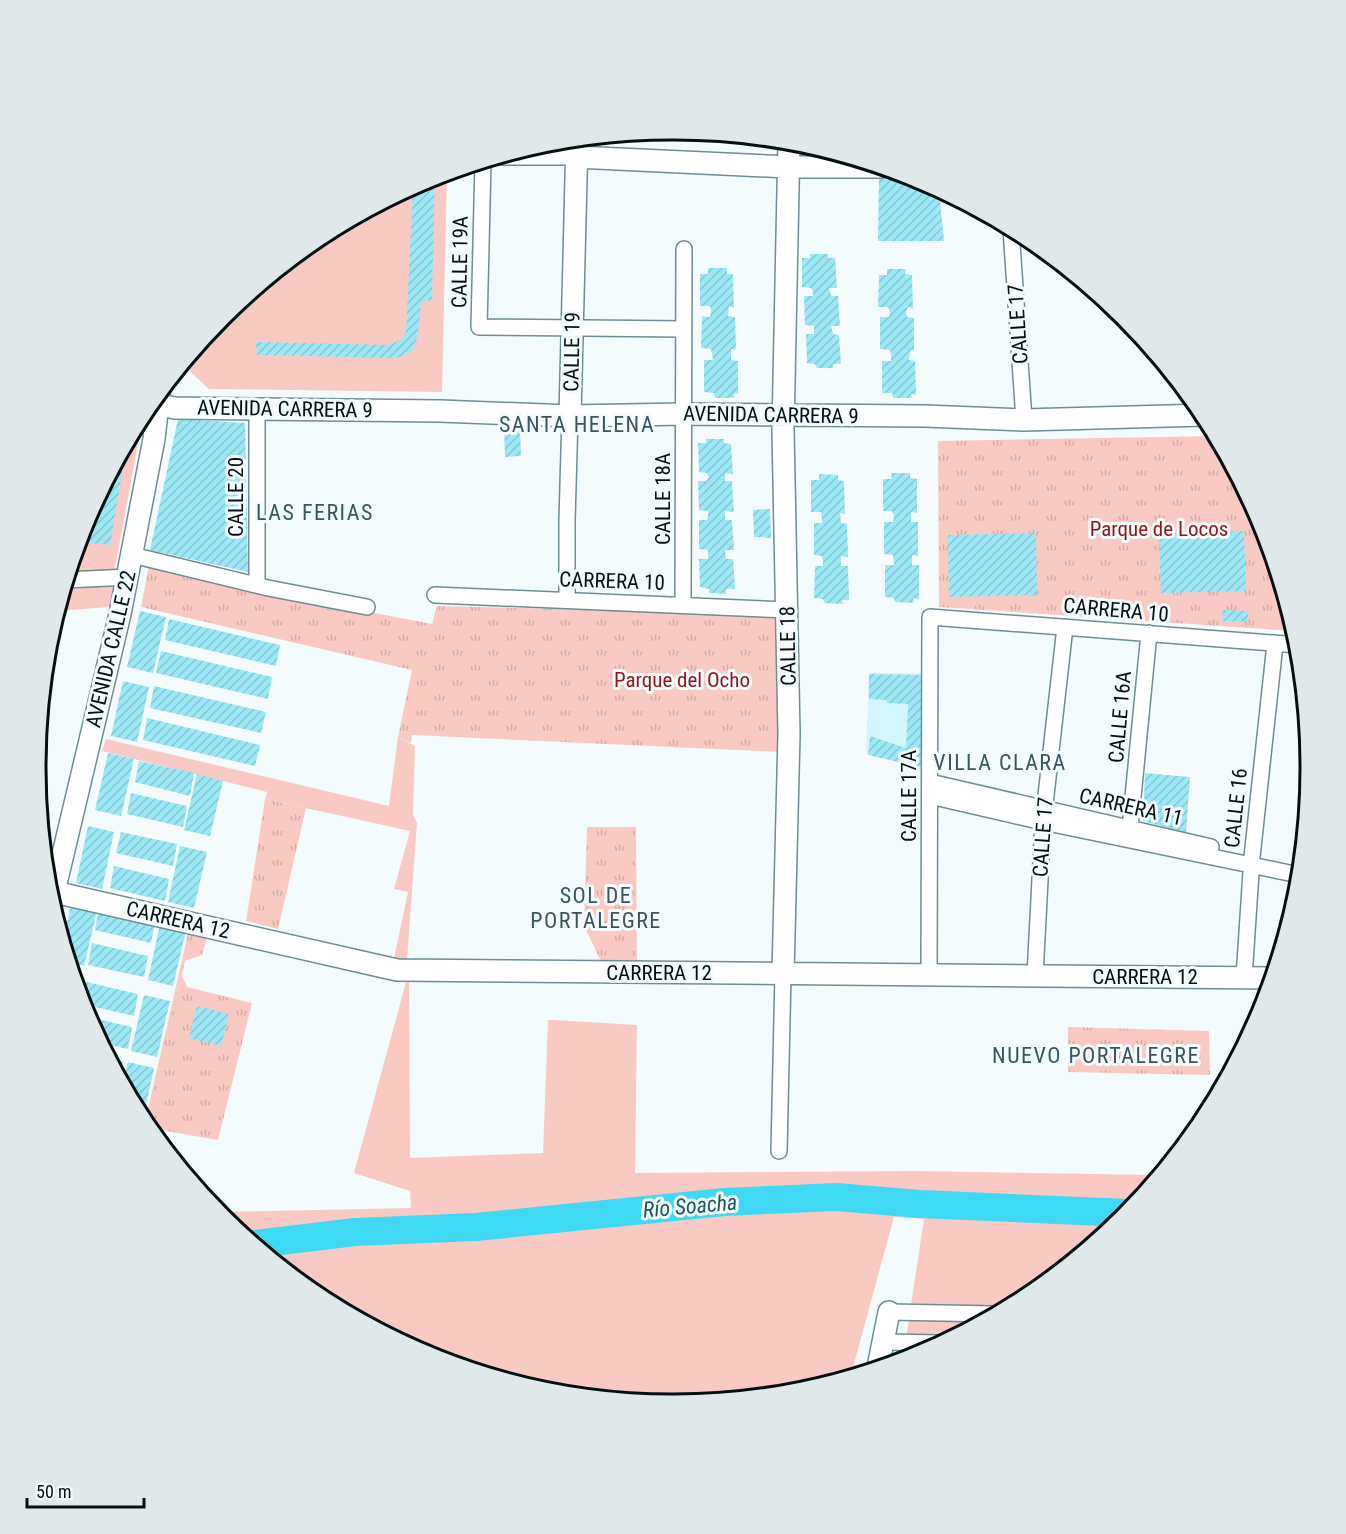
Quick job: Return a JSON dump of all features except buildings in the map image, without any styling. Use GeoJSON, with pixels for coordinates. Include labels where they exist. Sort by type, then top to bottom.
{"type":"FeatureCollection","features":[{"type":"Feature","properties":{"kind":"street"},"geometry":{"type":"LineString","coordinates":[[578,148],[788,166],[850,167]]}},
{"type":"Feature","properties":{"kind":"street","name":"CALLE 19"},"geometry":{"type":"LineString","coordinates":[[567,600],[576,149]]}},
{"type":"Feature","properties":{"kind":"street","name":"CALLE 18"},"geometry":{"type":"LineString","coordinates":[[779,1151],[789,734],[784,416],[789,152]]}},
{"type":"Feature","properties":{"kind":"street","name":"CALLE 19A"},"geometry":{"type":"LineString","coordinates":[[483,171],[479,327],[572,328]]}},
{"type":"Feature","properties":{"kind":"street","name":"CALLE 17"},"geometry":{"type":"LineString","coordinates":[[1012,240],[1024,420]]}},
{"type":"Feature","properties":{"kind":"street","name":"CALLE 18A"},"geometry":{"type":"LineString","coordinates":[[683,605],[684,249]]}},
{"type":"Feature","properties":{"kind":"street"},"geometry":{"type":"LineString","coordinates":[[572,328],[683,328]]}},
{"type":"Feature","properties":{"kind":"street","name":"AVENIDA CARRERA 9"},"geometry":{"type":"LineString","coordinates":[[163,404],[175,408],[440,411],[570,416],[684,414],[925,416],[1024,420],[1191,415]]}},
{"type":"Feature","properties":{"kind":"street","name":"CALLE 20"},"geometry":{"type":"LineString","coordinates":[[257,409],[257,585]]}},
{"type":"Feature","properties":{"kind":"street","name":"AVENIDA CALLE 22"},"geometry":{"type":"LineString","coordinates":[[57,879],[128,577],[154,417]]}},
{"type":"Feature","properties":{"kind":"street"},"geometry":{"type":"LineString","coordinates":[[132,555],[257,585],[367,607]]}},
{"type":"Feature","properties":{"kind":"street"},"geometry":{"type":"LineString","coordinates":[[76,580],[128,577]]}},
{"type":"Feature","properties":{"kind":"street","name":"CARRERA 10"},"geometry":{"type":"LineString","coordinates":[[435,595],[788,610]]}},
{"type":"Feature","properties":{"kind":"street","name":"CARRERA 10"},"geometry":{"type":"LineString","coordinates":[[930,617],[1287,645]]}},
{"type":"Feature","properties":{"kind":"street","name":"CALLE 17A"},"geometry":{"type":"LineString","coordinates":[[929,975],[930,617]]}},
{"type":"Feature","properties":{"kind":"street","name":"CALLE 17"},"geometry":{"type":"LineString","coordinates":[[1035,976],[1043,815],[1065,627]]}},
{"type":"Feature","properties":{"kind":"street","name":"CALLE 16A"},"geometry":{"type":"LineString","coordinates":[[1130,835],[1149,633]]}},
{"type":"Feature","properties":{"kind":"street","name":"CALLE 16"},"geometry":{"type":"LineString","coordinates":[[1244,978],[1252,861],[1275,644]]}},
{"type":"Feature","properties":{"kind":"street","name":"CARRERA 11"},"geometry":{"type":"LineString","coordinates":[[930,789],[1252,861],[1290,872]]}},
{"type":"Feature","properties":{"kind":"street","name":"CARRERA 12"},"geometry":{"type":"LineString","coordinates":[[61,899],[397,970],[1262,978]]}},
{"type":"Feature","properties":{"kind":"street"},"geometry":{"type":"LineString","coordinates":[[880,1358],[889,1312],[979,1314]]}},
{"type":"Feature","properties":{"kind":"street"},"geometry":{"type":"LineString","coordinates":[[884,1342],[920,1343]]}},
{"type":"Feature","properties":{"kind":"shaded area"},"geometry":{"type":"Polygon","coordinates":[[[869,673],[923,673],[924,768],[866,754],[869,673]]]}},
{"type":"Feature","properties":{"kind":"green space"},"geometry":{"type":"Polygon","coordinates":[[[447,183],[442,392],[209,389],[189,370],[230,324],[260,296],[325,246],[360,224],[396,205],[447,183]]]}},
{"type":"Feature","properties":{"kind":"green space","name":"Parque de Locos"},"geometry":{"type":"Polygon","coordinates":[[[1205,436],[1235,490],[1252,527],[1278,605],[1284,630],[939,607],[938,441],[1205,436]]]}},
{"type":"Feature","properties":{"kind":"green space"},"geometry":{"type":"Polygon","coordinates":[[[139,440],[114,573],[77,576],[94,527],[111,490],[139,440]]]}},
{"type":"Feature","properties":{"kind":"green space","name":"Parque del Ocho"},"geometry":{"type":"Polygon","coordinates":[[[149,565],[255,590],[432,624],[437,606],[781,614],[781,752],[412,735],[411,743],[398,737],[412,670],[141,607],[149,565]]]}},
{"type":"Feature","properties":{"kind":"green space"},"geometry":{"type":"Polygon","coordinates":[[[115,585],[109,607],[67,610],[73,589],[115,585]]]}},
{"type":"Feature","properties":{"kind":"green space"},"geometry":{"type":"Polygon","coordinates":[[[398,737],[415,746],[413,815],[417,823],[407,960],[394,958],[408,892],[394,889],[410,831],[265,799],[267,792],[102,751],[106,739],[389,806],[398,737]]]}},
{"type":"Feature","properties":{"kind":"green space"},"geometry":{"type":"Polygon","coordinates":[[[265,799],[306,808],[278,929],[246,921],[265,799]]]}},
{"type":"Feature","properties":{"kind":"green space"},"geometry":{"type":"Polygon","coordinates":[[[587,827],[636,827],[637,964],[602,963],[584,926],[587,827]]]}},
{"type":"Feature","properties":{"kind":"green space"},"geometry":{"type":"Polygon","coordinates":[[[188,934],[207,938],[202,955],[185,961],[182,975],[187,987],[252,1003],[218,1140],[163,1130],[148,1109],[188,934]]]}},
{"type":"Feature","properties":{"kind":"green space"},"geometry":{"type":"Polygon","coordinates":[[[409,971],[410,1158],[543,1153],[548,1020],[552,1020],[637,1025],[635,1173],[917,1171],[1148,1175],[1086,1238],[1021,1288],[950,1329],[904,1349],[924,1219],[894,1217],[853,1366],[755,1388],[673,1394],[591,1388],[551,1381],[511,1372],[433,1346],[360,1310],[325,1288],[260,1238],[232,1212],[411,1208],[410,1191],[354,1173],[409,971]]]}},
{"type":"Feature","properties":{"kind":"green space"},"geometry":{"type":"Polygon","coordinates":[[[1068,1027],[1209,1031],[1210,1075],[1068,1072],[1068,1027]]]}},
{"type":"Feature","properties":{"kind":"waterway","name":"Río Soacha"},"geometry":{"type":"LineString","coordinates":[[266,1243],[355,1232],[476,1227],[724,1202],[836,1197],[920,1204],[1113,1212]]}},
{"type":"Feature","properties":{"kind":"district","name":"SANTA HELENA"},"geometry":{"type":"Point","coordinates":[577,424]}},
{"type":"Feature","properties":{"kind":"district","name":"LAS FERIAS"},"geometry":{"type":"Point","coordinates":[315,512]}},
{"type":"Feature","properties":{"kind":"district","name":"VILLA CLARA"},"geometry":{"type":"Point","coordinates":[1000,762]}},
{"type":"Feature","properties":{"kind":"district","name":"SOL DE PORTALEGRE"},"geometry":{"type":"Point","coordinates":[596,908]}},
{"type":"Feature","properties":{"kind":"district","name":"NUEVO PORTALEGRE"},"geometry":{"type":"Point","coordinates":[1096,1055]}}]}
